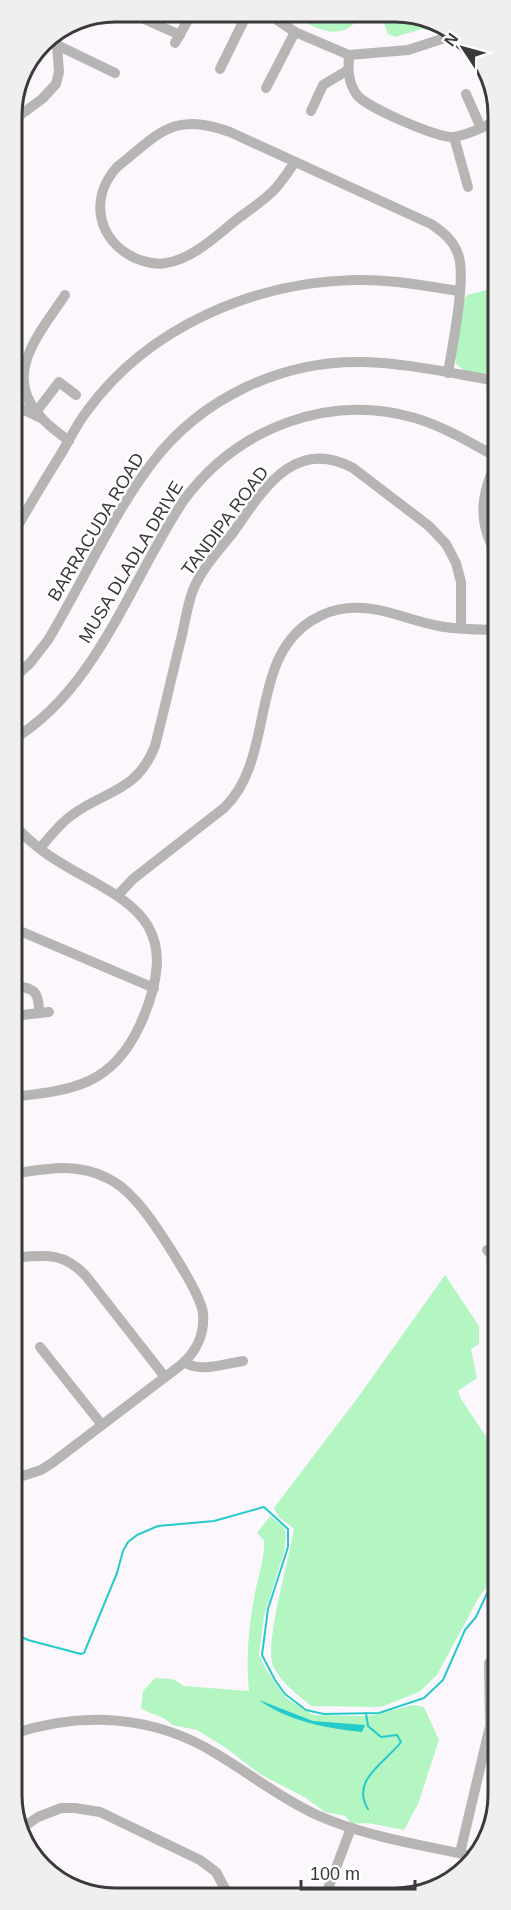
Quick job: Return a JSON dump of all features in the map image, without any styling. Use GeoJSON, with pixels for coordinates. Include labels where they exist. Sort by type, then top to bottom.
{"type":"FeatureCollection","features":[{"type":"Feature","properties":{"kind":"street"},"geometry":{"type":"LineString","coordinates":[[149,22],[177,39],[187,22]]}},
{"type":"Feature","properties":{"kind":"street"},"geometry":{"type":"LineString","coordinates":[[220,69],[243,22]]}},
{"type":"Feature","properties":{"kind":"street"},"geometry":{"type":"LineString","coordinates":[[280,22],[295,32],[349,55],[408,50],[446,38]]}},
{"type":"Feature","properties":{"kind":"street"},"geometry":{"type":"LineString","coordinates":[[266,88],[295,32]]}},
{"type":"Feature","properties":{"kind":"street"},"geometry":{"type":"LineString","coordinates":[[23,112],[42,99],[56,84],[59,72],[57,45],[115,72]]}},
{"type":"Feature","properties":{"kind":"street"},"geometry":{"type":"LineString","coordinates":[[349,55],[348,70],[352,87],[360,99],[427,132],[443,137],[454,137],[488,125]]}},
{"type":"Feature","properties":{"kind":"street"},"geometry":{"type":"LineString","coordinates":[[311,111],[323,85],[348,70]]}},
{"type":"Feature","properties":{"kind":"street"},"geometry":{"type":"LineString","coordinates":[[466,94],[481,128]]}},
{"type":"Feature","properties":{"kind":"street"},"geometry":{"type":"LineString","coordinates":[[295,162],[270,194],[201,246],[184,257],[167,263],[155,264],[127,254],[114,244],[102,220],[100,203],[103,190],[111,174],[136,151],[171,127],[187,122],[213,126],[295,162],[430,224],[443,232],[455,247],[462,274],[448,373]]}},
{"type":"Feature","properties":{"kind":"street"},"geometry":{"type":"LineString","coordinates":[[454,137],[468,187]]}},
{"type":"Feature","properties":{"kind":"street"},"geometry":{"type":"LineString","coordinates":[[23,518],[87,411],[102,393],[150,349],[195,320],[242,300],[295,285],[356,280],[396,282],[459,291]]}},
{"type":"Feature","properties":{"kind":"street"},"geometry":{"type":"LineString","coordinates":[[65,295],[29,350],[24,364],[25,389],[39,415],[69,441]]}},
{"type":"Feature","properties":{"kind":"street","name":"BARRACUDA ROAD"},"geometry":{"type":"LineString","coordinates":[[23,671],[48,640],[132,493],[152,463],[183,429],[230,394],[263,380],[322,364],[374,363],[488,379]]}},
{"type":"Feature","properties":{"kind":"street"},"geometry":{"type":"LineString","coordinates":[[39,415],[59,382],[76,395]]}},
{"type":"Feature","properties":{"kind":"street"},"geometry":{"type":"LineString","coordinates":[[23,409],[39,415]]}},
{"type":"Feature","properties":{"kind":"street","name":"MUSA DLADLA DRIVE"},"geometry":{"type":"LineString","coordinates":[[23,732],[48,713],[80,678],[184,500],[201,478],[217,462],[250,439],[276,426],[310,415],[368,410],[395,413],[426,422],[488,453]]}},
{"type":"Feature","properties":{"kind":"street","name":"TANDIPA ROAD"},"geometry":{"type":"LineString","coordinates":[[40,848],[71,816],[124,786],[146,766],[155,746],[193,590],[250,508],[274,478],[289,467],[315,459],[343,463],[353,468],[435,531],[451,553],[459,575],[462,600],[461,628]]}},
{"type":"Feature","properties":{"kind":"street"},"geometry":{"type":"LineString","coordinates":[[488,482],[483,507],[484,527],[488,536]]}},
{"type":"Feature","properties":{"kind":"street"},"geometry":{"type":"LineString","coordinates":[[118,896],[133,879],[224,808],[235,795],[245,780],[252,760],[279,657],[289,640],[304,625],[336,610],[360,608],[385,612],[440,627],[488,629]]}},
{"type":"Feature","properties":{"kind":"street"},"geometry":{"type":"LineString","coordinates":[[22,1096],[62,1091],[86,1084],[104,1073],[126,1051],[141,1022],[157,974],[157,955],[151,933],[137,912],[118,896],[40,848],[23,832]]}},
{"type":"Feature","properties":{"kind":"street"},"geometry":{"type":"LineString","coordinates":[[23,932],[154,988]]}},
{"type":"Feature","properties":{"kind":"street"},"geometry":{"type":"LineString","coordinates":[[22,986],[35,992],[44,1012],[22,1015]]}},
{"type":"Feature","properties":{"kind":"street"},"geometry":{"type":"LineString","coordinates":[[22,1173],[57,1168],[84,1170],[114,1182],[137,1201],[199,1298],[203,1318],[201,1336],[193,1352],[184,1362],[52,1464],[22,1476]]}},
{"type":"Feature","properties":{"kind":"street"},"geometry":{"type":"LineString","coordinates":[[22,1258],[51,1256],[73,1263],[86,1276],[165,1377]]}},
{"type":"Feature","properties":{"kind":"street"},"geometry":{"type":"LineString","coordinates":[[40,1347],[102,1425]]}},
{"type":"Feature","properties":{"kind":"street"},"geometry":{"type":"LineString","coordinates":[[184,1362],[200,1368],[243,1361]]}},
{"type":"Feature","properties":{"kind":"street"},"geometry":{"type":"LineString","coordinates":[[22,1731],[51,1723],[83,1720],[117,1720],[153,1726],[201,1744],[290,1801],[324,1818],[351,1828],[466,1855]]}},
{"type":"Feature","properties":{"kind":"street"},"geometry":{"type":"LineString","coordinates":[[460,1853],[488,1734]]}},
{"type":"Feature","properties":{"kind":"street"},"geometry":{"type":"LineString","coordinates":[[28,1824],[38,1817],[61,1809],[75,1808],[100,1812],[169,1844],[209,1866],[222,1880],[226,1888]]}},
{"type":"Feature","properties":{"kind":"street"},"geometry":{"type":"LineString","coordinates":[[328,1888],[351,1828]]}},
{"type":"Feature","properties":{"kind":"green space"},"geometry":{"type":"Polygon","coordinates":[[[306,22],[356,22],[347,29],[337,31],[319,29],[306,22]]]}},
{"type":"Feature","properties":{"kind":"green space"},"geometry":{"type":"Polygon","coordinates":[[[383,22],[413,24],[438,33],[422,29],[395,37],[388,34],[383,22]]]}},
{"type":"Feature","properties":{"kind":"green space"},"geometry":{"type":"Polygon","coordinates":[[[488,290],[488,374],[465,371],[456,364],[455,356],[463,302],[467,295],[488,290]]]}},
{"type":"Feature","properties":{"kind":"green space"},"geometry":{"type":"Polygon","coordinates":[[[445,1275],[479,1326],[479,1344],[471,1349],[477,1378],[458,1391],[488,1440],[488,1585],[479,1597],[437,1675],[419,1692],[381,1707],[311,1706],[285,1683],[273,1666],[272,1639],[294,1529],[279,1517],[274,1508],[359,1396],[445,1275]]]}},
{"type":"Feature","properties":{"kind":"green space"},"geometry":{"type":"Polygon","coordinates":[[[270,1516],[284,1527],[286,1536],[284,1552],[264,1616],[259,1655],[265,1668],[286,1698],[313,1715],[369,1716],[413,1705],[424,1707],[439,1740],[418,1804],[404,1830],[368,1823],[352,1824],[345,1816],[325,1812],[306,1798],[260,1774],[226,1748],[197,1730],[172,1725],[141,1708],[143,1691],[155,1678],[173,1679],[184,1686],[249,1691],[249,1633],[264,1547],[264,1540],[257,1533],[270,1516]]]}},
{"type":"Feature","properties":{"kind":"water"},"geometry":{"type":"Polygon","coordinates":[[[259,1700],[313,1721],[365,1725],[362,1732],[322,1726],[283,1714],[259,1700]]]}},
{"type":"Feature","properties":{"kind":"waterway"},"geometry":{"type":"LineString","coordinates":[[22,1637],[84,1653],[128,1542],[137,1535],[158,1526],[214,1521],[264,1507],[288,1529],[288,1547],[268,1609],[262,1655],[275,1680],[285,1694],[306,1710],[324,1714],[379,1713],[424,1698],[443,1680],[465,1630],[476,1617],[488,1591]]}},
{"type":"Feature","properties":{"kind":"waterway"},"geometry":{"type":"LineString","coordinates":[[366,1713],[368,1726],[381,1737],[397,1735],[401,1742],[366,1781],[363,1789],[368,1809]]}}]}
